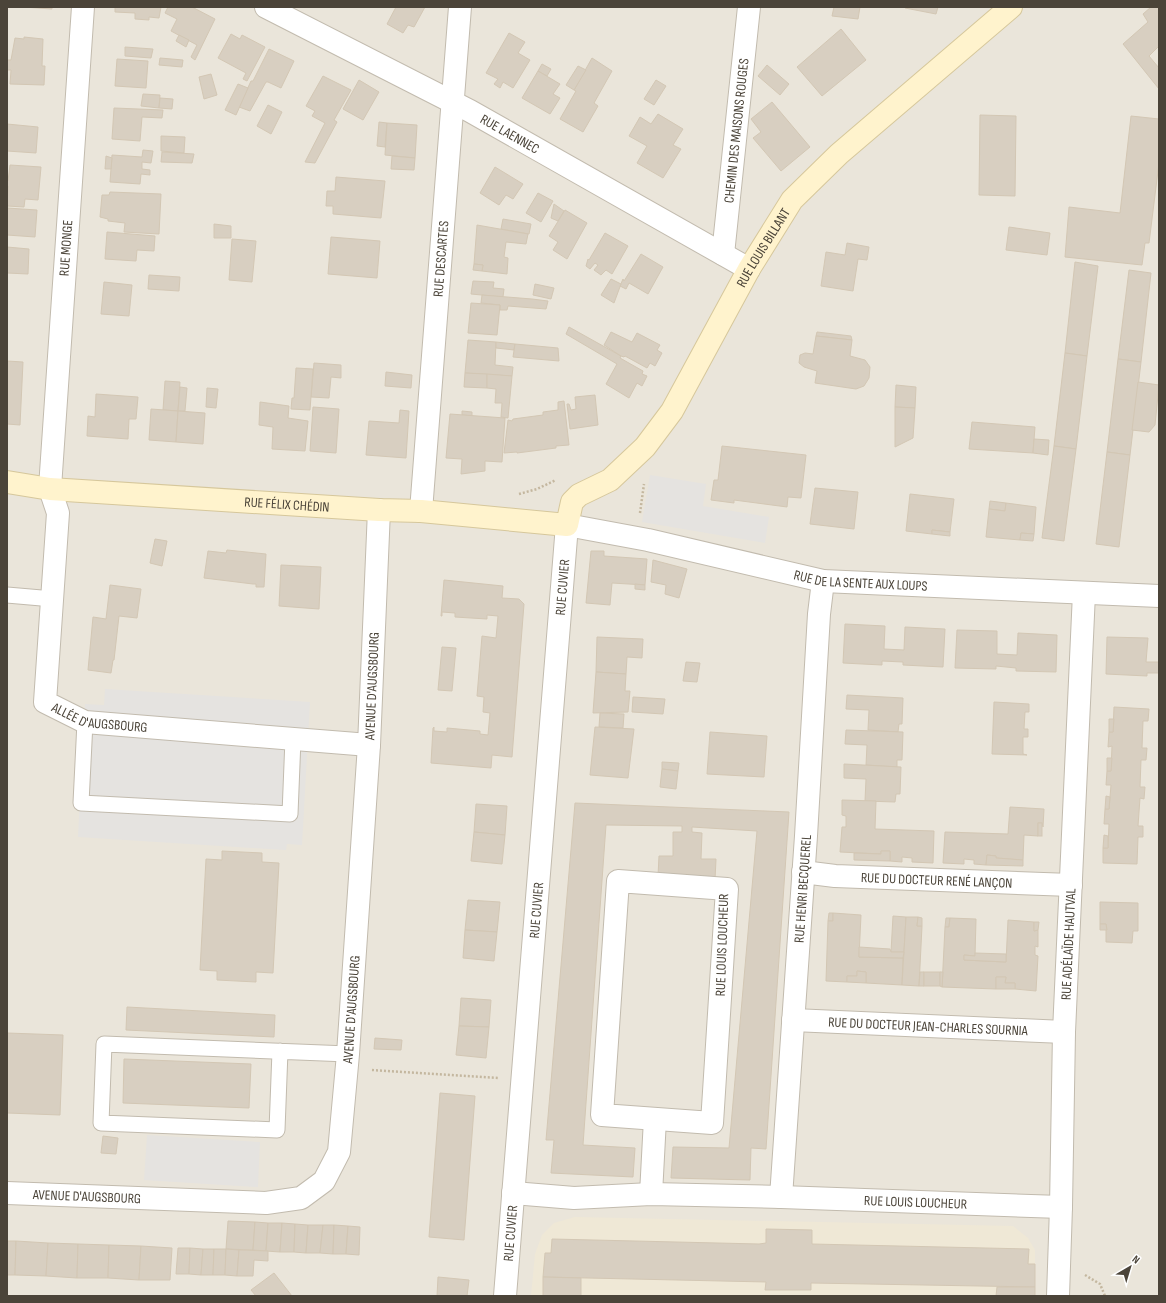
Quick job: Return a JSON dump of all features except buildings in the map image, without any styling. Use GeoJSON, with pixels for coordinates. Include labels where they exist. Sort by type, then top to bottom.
{"type":"FeatureCollection","features":[{"type":"Feature","properties":{"kind":"street","name":"RUE MONGE"},"geometry":{"type":"LineString","coordinates":[[50,489],[83,7]]}},
{"type":"Feature","properties":{"kind":"street","name":"RUE LAENNEC"},"geometry":{"type":"LineString","coordinates":[[266,7],[453,102],[749,269]]}},
{"type":"Feature","properties":{"kind":"street","name":"RUE DESCARTES"},"geometry":{"type":"LineString","coordinates":[[421,511],[460,7]]}},
{"type":"Feature","properties":{"kind":"street","name":"CHEMIN DES MAISONS ROUGES"},"geometry":{"type":"LineString","coordinates":[[723,254],[749,7]]}},
{"type":"Feature","properties":{"kind":"street","name":"RUE LOUIS BILLANT"},"geometry":{"type":"LineString","coordinates":[[567,525],[572,502],[580,495],[610,480],[645,447],[672,411],[749,269],[792,200],[839,154],[1011,7]]}},
{"type":"Feature","properties":{"kind":"street","name":"RUE FÉLIX CHÉDIN"},"geometry":{"type":"LineString","coordinates":[[7,482],[50,489],[379,510],[421,511],[567,525]]}},
{"type":"Feature","properties":{"kind":"street","name":"ALLÉE D'AUGSBOURG"},"geometry":{"type":"LineString","coordinates":[[50,489],[58,513],[45,702],[85,722],[369,745]]}},
{"type":"Feature","properties":{"kind":"street","name":"AVENUE D'AUGSBOURG"},"geometry":{"type":"LineString","coordinates":[[7,1193],[266,1203],[301,1198],[324,1181],[339,1152],[348,1061],[369,745],[379,510]]}},
{"type":"Feature","properties":{"kind":"street","name":"RUE DE LA SENTE AUX LOUPS"},"geometry":{"type":"LineString","coordinates":[[567,525],[648,540],[823,581],[1159,596]]}},
{"type":"Feature","properties":{"kind":"street","name":"RUE CUVIER"},"geometry":{"type":"LineString","coordinates":[[505,1296],[567,525]]}},
{"type":"Feature","properties":{"kind":"street","name":"RUE HENRI BECQUEREL"},"geometry":{"type":"LineString","coordinates":[[781,1197],[819,614],[823,581]]}},
{"type":"Feature","properties":{"kind":"street","name":"RUE ADÉLAÏDE HAUTVAL"},"geometry":{"type":"LineString","coordinates":[[1058,1296],[1064,1032],[1084,593]]}},
{"type":"Feature","properties":{"kind":"street","name":"RUE DU DOCTEUR RENÉ LANÇON"},"geometry":{"type":"LineString","coordinates":[[803,872],[835,876],[1071,884]]}},
{"type":"Feature","properties":{"kind":"street","name":"RUE LOUIS LOUCHEUR"},"geometry":{"type":"LineString","coordinates":[[618,881],[727,889],[712,1123],[655,1119],[602,1115],[618,881]]}},
{"type":"Feature","properties":{"kind":"street","name":"RUE DU DOCTEUR JEAN-CHARLES SOURNIA"},"geometry":{"type":"LineString","coordinates":[[793,1020],[1064,1032]]}},
{"type":"Feature","properties":{"kind":"street"},"geometry":{"type":"LineString","coordinates":[[651,1194],[655,1119]]}},
{"type":"Feature","properties":{"kind":"street","name":"RUE LOUIS LOUCHEUR"},"geometry":{"type":"LineString","coordinates":[[513,1193],[574,1198],[651,1194],[781,1197],[1061,1208]]}},
{"type":"Feature","properties":{"kind":"lane"},"geometry":{"type":"LineString","coordinates":[[7,596],[53,598]]}},
{"type":"Feature","properties":{"kind":"lane"},"geometry":{"type":"LineString","coordinates":[[85,722],[81,803],[290,814],[293,739]]}},
{"type":"Feature","properties":{"kind":"lane"},"geometry":{"type":"LineString","coordinates":[[280,1051],[276,1130],[101,1123],[104,1044],[280,1051],[348,1061]]}},
{"type":"Feature","properties":{"kind":"path"},"geometry":{"type":"LineString","coordinates":[[348,1061],[502,1079]]}},
{"type":"Feature","properties":{"kind":"shaded area"},"geometry":{"type":"Polygon","coordinates":[[[7,7],[1159,7],[1159,1296],[7,1296],[7,7]]]}},
{"type":"Feature","properties":{"kind":"shaded area"},"geometry":{"type":"Polygon","coordinates":[[[650,475],[706,484],[703,506],[769,517],[765,543],[642,522],[650,475]]]}},
{"type":"Feature","properties":{"kind":"shaded area"},"geometry":{"type":"Polygon","coordinates":[[[105,689],[310,702],[302,845],[287,844],[286,850],[78,837],[85,704],[104,705],[105,689]]]}},
{"type":"Feature","properties":{"kind":"shaded area"},"geometry":{"type":"Polygon","coordinates":[[[147,1135],[260,1142],[258,1187],[144,1180],[147,1135]]]}},
{"type":"Feature","properties":{"kind":"shaded area"},"geometry":{"type":"Polygon","coordinates":[[[575,1217],[1013,1226],[1028,1238],[1035,1250],[1035,1296],[531,1296],[535,1254],[542,1235],[554,1223],[575,1217]]]}}]}
